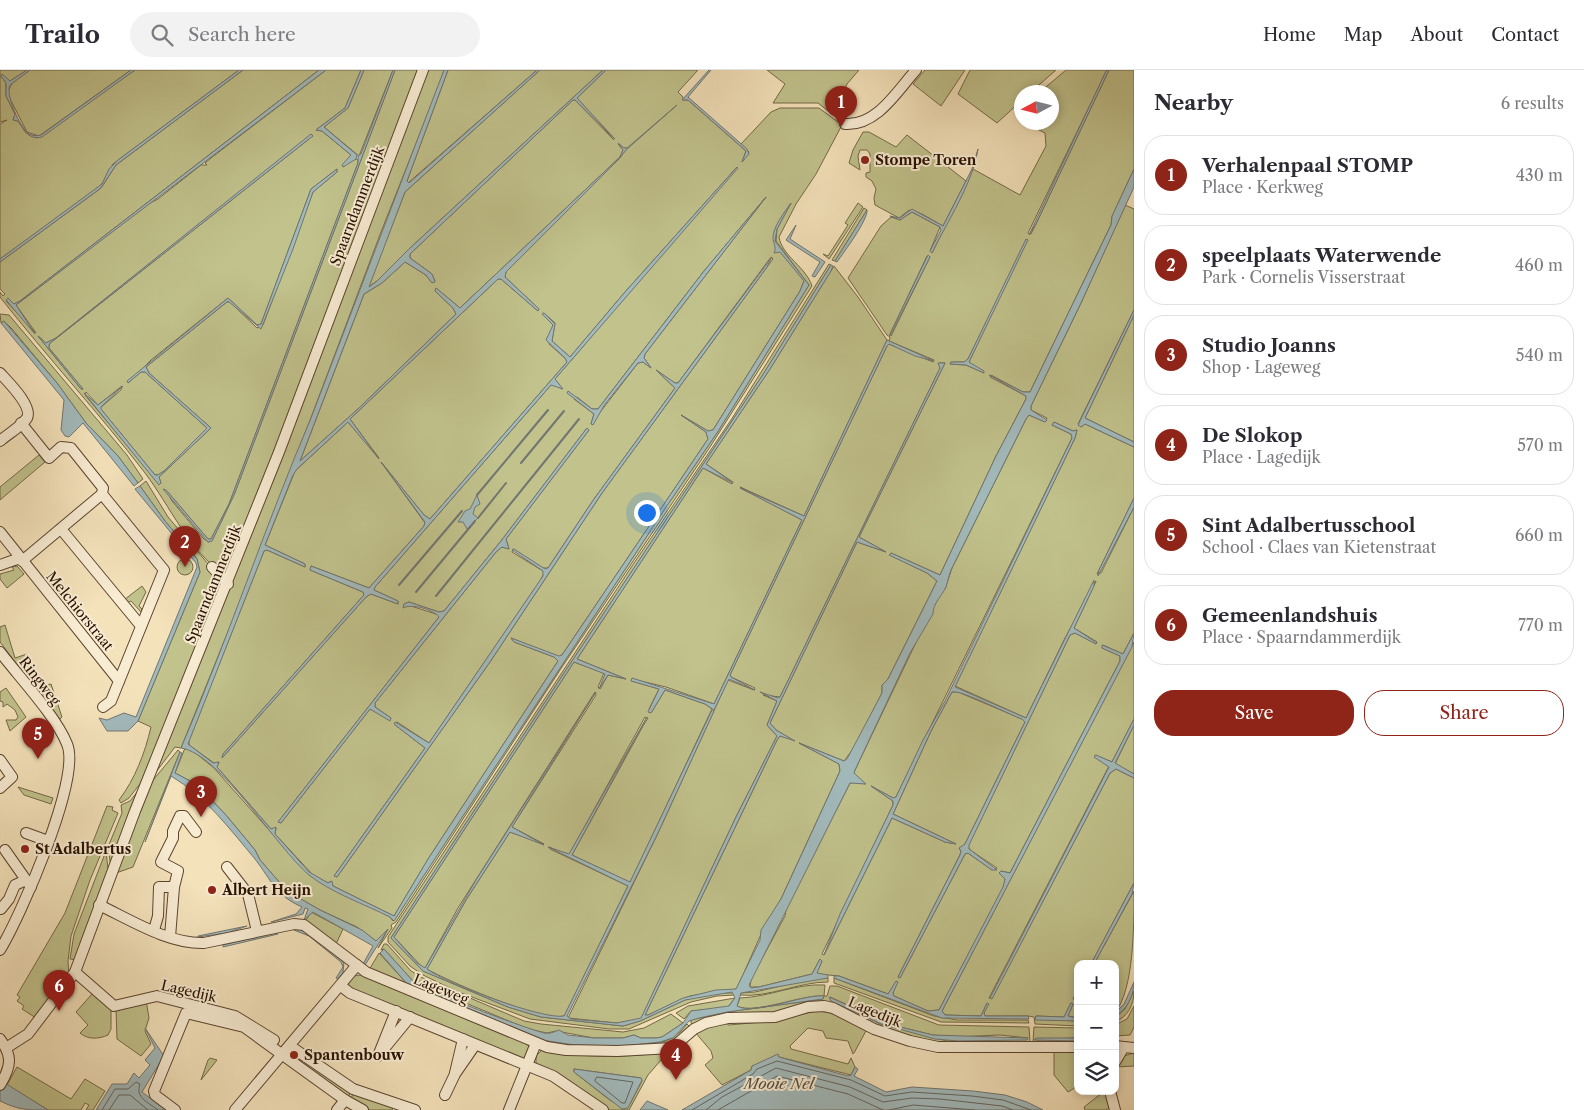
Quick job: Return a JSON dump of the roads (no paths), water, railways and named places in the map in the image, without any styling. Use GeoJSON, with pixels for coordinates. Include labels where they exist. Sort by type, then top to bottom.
{"type":"FeatureCollection","features":[{"type":"Feature","properties":{"kind":"street","name":"Spaarndammerdijk"},"geometry":{"type":"LineString","coordinates":[[6,1048],[28,1034],[75,972],[142,792],[228,584],[424,70]]}},
{"type":"Feature","properties":{"kind":"street"},"geometry":{"type":"LineString","coordinates":[[846,124],[857,124],[875,115],[916,70]]}},
{"type":"Feature","properties":{"kind":"street"},"geometry":{"type":"LineString","coordinates":[[0,373],[26,404],[28,411],[26,419],[0,441]]}},
{"type":"Feature","properties":{"kind":"street"},"geometry":{"type":"LineString","coordinates":[[0,565],[21,559],[61,529],[102,494],[103,488],[71,448],[61,447],[49,458],[21,423]]}},
{"type":"Feature","properties":{"kind":"street"},"geometry":{"type":"LineString","coordinates":[[102,494],[164,570],[111,701],[103,707]]}},
{"type":"Feature","properties":{"kind":"street"},"geometry":{"type":"LineString","coordinates":[[61,529],[141,626]]}},
{"type":"Feature","properties":{"kind":"street","name":"Melchiorstraat"},"geometry":{"type":"LineString","coordinates":[[0,532],[119,681]]}},
{"type":"Feature","properties":{"kind":"street"},"geometry":{"type":"LineString","coordinates":[[212,567],[228,584]]}},
{"type":"Feature","properties":{"kind":"street","name":"Ringweg"},"geometry":{"type":"LineString","coordinates":[[0,652],[58,728],[70,753],[68,776],[48,841],[28,884],[19,917],[0,950]]}},
{"type":"Feature","properties":{"kind":"street"},"geometry":{"type":"LineString","coordinates":[[0,760],[12,777],[0,788]]}},
{"type":"Feature","properties":{"kind":"street"},"geometry":{"type":"LineString","coordinates":[[170,937],[174,888],[178,870],[161,862],[174,838],[173,831],[180,816],[184,816],[196,832]]}},
{"type":"Feature","properties":{"kind":"street"},"geometry":{"type":"LineString","coordinates":[[26,833],[48,841]]}},
{"type":"Feature","properties":{"kind":"street"},"geometry":{"type":"LineString","coordinates":[[5,850],[28,884]]}},
{"type":"Feature","properties":{"kind":"street"},"geometry":{"type":"LineString","coordinates":[[227,867],[248,894],[257,930]]}},
{"type":"Feature","properties":{"kind":"street"},"geometry":{"type":"LineString","coordinates":[[19,917],[1,908],[15,885],[20,881],[28,884]]}},
{"type":"Feature","properties":{"kind":"street"},"geometry":{"type":"LineString","coordinates":[[154,930],[159,887],[174,888]]}},
{"type":"Feature","properties":{"kind":"street","name":"Lageweg"},"geometry":{"type":"LineString","coordinates":[[99,905],[190,944],[204,943],[257,930],[294,924],[304,925],[357,965],[393,984],[536,1043],[566,1050],[672,1048]]}},
{"type":"Feature","properties":{"kind":"street"},"geometry":{"type":"LineString","coordinates":[[235,1110],[357,965]]}},
{"type":"Feature","properties":{"kind":"street","name":"Lagedijk"},"geometry":{"type":"LineString","coordinates":[[75,972],[114,1006],[157,996],[235,1016],[274,1040]]}},
{"type":"Feature","properties":{"kind":"street"},"geometry":{"type":"LineString","coordinates":[[341,986],[350,993],[554,1076],[597,1108]]}},
{"type":"Feature","properties":{"kind":"street","name":"Lagedijk"},"geometry":{"type":"LineString","coordinates":[[672,1048],[694,1029],[706,1023],[728,1018],[775,1017],[808,1007],[824,1006],[833,1008],[874,1029],[910,1041],[938,1047],[1074,1047]]}},
{"type":"Feature","properties":{"kind":"street"},"geometry":{"type":"LineString","coordinates":[[396,1011],[378,1056],[410,1017]]}},
{"type":"Feature","properties":{"kind":"street","name":"Lagedijk"},"geometry":{"type":"LineString","coordinates":[[175,1110],[154,1093],[186,1013],[244,1027],[345,1100],[363,1110]]}},
{"type":"Feature","properties":{"kind":"street"},"geometry":{"type":"LineString","coordinates":[[0,1039],[6,1048],[10,1065],[2,1081]]}},
{"type":"Feature","properties":{"kind":"street"},"geometry":{"type":"LineString","coordinates":[[455,1074],[463,1039]]}},
{"type":"Feature","properties":{"kind":"street"},"geometry":{"type":"LineString","coordinates":[[509,1110],[536,1043]]}},
{"type":"Feature","properties":{"kind":"street"},"geometry":{"type":"LineString","coordinates":[[445,1095],[455,1074],[475,1044]]}},
{"type":"Feature","properties":{"kind":"street"},"geometry":{"type":"LineString","coordinates":[[290,1046],[353,1089],[416,1110]]}},
{"type":"Feature","properties":{"kind":"street"},"geometry":{"type":"LineString","coordinates":[[1111,1095],[1115,1110]]}},
{"type":"Feature","properties":{"kind":"street"},"geometry":{"type":"LineString","coordinates":[[582,1110],[584,1098]]}},
{"type":"Feature","properties":{"kind":"street"},"geometry":{"type":"LineString","coordinates":[[338,1110],[345,1100]]}},
{"type":"Feature","properties":{"kind":"water"},"geometry":{"type":"Polygon","coordinates":[[[30,70],[10,85],[9,90],[11,103],[22,125],[29,134],[36,136],[41,135],[131,70],[135,70],[42,137],[37,138],[30,136],[25,131],[18,121],[13,120],[15,114],[6,96],[6,83],[1,76],[2,74],[10,81],[30,70]]]}},
{"type":"Feature","properties":{"kind":"water"},"geometry":{"type":"Polygon","coordinates":[[[239,70],[243,70],[116,165],[101,188],[0,262],[0,259],[102,184],[109,169],[118,160],[239,70]]]}},
{"type":"Feature","properties":{"kind":"water"},"geometry":{"type":"Polygon","coordinates":[[[319,70],[326,70],[16,305],[35,334],[6,300],[8,298],[14,304],[20,301],[319,70]]]}},
{"type":"Feature","properties":{"kind":"water"},"geometry":{"type":"Polygon","coordinates":[[[361,70],[364,70],[348,108],[324,127],[357,155],[356,159],[343,167],[342,165],[351,155],[322,131],[316,130],[345,108],[361,70]]]}},
{"type":"Feature","properties":{"kind":"water"},"geometry":{"type":"Polygon","coordinates":[[[393,70],[395,70],[234,495],[212,541],[208,542],[163,489],[166,490],[208,539],[211,539],[229,504],[358,163],[358,156],[361,154],[393,70]]]}},
{"type":"Feature","properties":{"kind":"water"},"geometry":{"type":"Polygon","coordinates":[[[444,70],[448,70],[407,181],[409,183],[537,70],[540,70],[405,192],[369,287],[603,70],[606,70],[577,98],[615,139],[573,100],[410,254],[410,258],[432,274],[435,282],[432,283],[426,275],[405,262],[382,283],[364,294],[300,461],[359,408],[456,314],[453,308],[435,291],[436,288],[460,308],[620,157],[623,150],[618,143],[627,148],[677,105],[626,150],[619,159],[506,272],[505,277],[539,309],[538,311],[501,279],[498,279],[350,419],[379,459],[348,422],[297,469],[293,475],[265,545],[305,564],[305,567],[267,550],[264,551],[188,744],[213,763],[219,762],[217,767],[271,829],[276,827],[275,834],[309,872],[328,883],[332,881],[333,886],[394,916],[428,859],[558,661],[554,657],[514,642],[511,638],[559,656],[562,655],[708,439],[706,432],[681,415],[708,431],[713,430],[800,291],[804,281],[780,252],[774,253],[773,237],[775,228],[791,203],[777,229],[775,241],[809,285],[717,433],[664,510],[394,921],[390,917],[327,887],[309,875],[230,783],[213,766],[196,754],[181,748],[215,666],[444,70]]]}},
{"type":"Feature","properties":{"kind":"water"},"geometry":{"type":"Polygon","coordinates":[[[711,70],[688,97],[747,149],[749,154],[742,162],[746,151],[688,100],[682,100],[711,70]]]}},
{"type":"Feature","properties":{"kind":"water"},"geometry":{"type":"Polygon","coordinates":[[[1109,70],[1036,224],[1029,235],[1106,71],[1109,70]]]}},
{"type":"Feature","properties":{"kind":"water"},"geometry":{"type":"Polygon","coordinates":[[[311,134],[313,136],[49,344],[49,348],[83,389],[81,389],[38,336],[46,343],[56,338],[311,134]]]}},
{"type":"Feature","properties":{"kind":"water"},"geometry":{"type":"Polygon","coordinates":[[[978,149],[971,176],[932,253],[930,251],[941,230],[940,227],[912,212],[900,220],[890,216],[900,218],[912,209],[943,226],[972,169],[978,149]]]}},
{"type":"Feature","properties":{"kind":"water"},"geometry":{"type":"Polygon","coordinates":[[[737,167],[555,379],[563,389],[551,385],[375,587],[374,590],[398,601],[398,604],[371,594],[366,597],[222,758],[223,754],[364,595],[363,592],[310,570],[311,566],[369,588],[424,526],[425,522],[381,462],[424,515],[430,519],[567,362],[546,340],[553,325],[542,314],[544,313],[555,324],[552,341],[570,357],[625,292],[737,167]]]}},
{"type":"Feature","properties":{"kind":"water"},"geometry":{"type":"Polygon","coordinates":[[[337,169],[337,172],[313,192],[293,249],[261,329],[228,301],[146,367],[149,373],[211,428],[159,477],[161,483],[159,485],[84,393],[98,405],[123,386],[101,409],[155,475],[164,471],[207,428],[145,372],[141,372],[128,383],[127,381],[228,298],[257,325],[261,324],[311,189],[337,169]]]}},
{"type":"Feature","properties":{"kind":"water"},"geometry":{"type":"Polygon","coordinates":[[[1134,169],[1134,187],[1031,406],[1031,410],[1047,420],[1045,422],[1029,415],[1026,419],[952,568],[946,587],[936,603],[933,614],[910,653],[855,770],[854,773],[866,784],[850,783],[749,985],[751,988],[759,987],[812,974],[820,959],[822,961],[817,973],[828,975],[828,978],[741,993],[737,1006],[754,1008],[689,1021],[673,1038],[660,1042],[624,1046],[575,1045],[541,1040],[409,986],[380,953],[384,949],[413,981],[420,981],[440,993],[499,1018],[544,1033],[559,1030],[568,1035],[594,1038],[623,1038],[634,1035],[641,1038],[656,1038],[662,1037],[683,1023],[691,1011],[729,1006],[735,998],[732,992],[685,1000],[640,1021],[623,1026],[541,1017],[508,1007],[423,971],[391,938],[566,670],[764,373],[831,265],[833,266],[831,271],[770,369],[706,464],[733,483],[703,468],[577,659],[626,679],[608,675],[599,689],[605,674],[574,662],[394,937],[417,963],[425,968],[476,880],[596,692],[512,827],[544,845],[510,832],[466,900],[427,969],[453,983],[516,1007],[553,1016],[564,1016],[628,886],[548,847],[569,854],[647,717],[572,855],[630,882],[712,710],[714,711],[658,833],[567,1016],[571,1019],[617,1023],[641,1018],[736,817],[777,736],[767,725],[777,701],[760,692],[780,697],[940,368],[938,363],[945,363],[859,537],[886,552],[857,542],[770,723],[776,730],[795,741],[780,736],[777,740],[645,1015],[683,998],[716,990],[736,989],[760,940],[761,930],[781,899],[840,771],[839,764],[799,743],[844,761],[847,759],[882,693],[882,685],[888,679],[937,581],[927,573],[889,555],[891,553],[940,575],[996,456],[1026,399],[1026,396],[989,375],[1023,392],[1030,392],[1111,225],[1112,216],[1134,169]]]}},
{"type":"Feature","properties":{"kind":"water"},"geometry":{"type":"Polygon","coordinates":[[[766,197],[645,354],[644,358],[651,368],[643,362],[638,363],[605,404],[593,425],[591,424],[594,414],[567,393],[568,391],[592,409],[598,409],[704,271],[766,197]]]}},
{"type":"Feature","properties":{"kind":"water"},"geometry":{"type":"Polygon","coordinates":[[[867,210],[864,221],[855,236],[837,262],[835,261],[867,210]]]}},
{"type":"Feature","properties":{"kind":"water"},"geometry":{"type":"Polygon","coordinates":[[[796,225],[790,239],[825,262],[815,277],[812,276],[820,262],[786,240],[796,225]]]}},
{"type":"Feature","properties":{"kind":"water"},"geometry":{"type":"Polygon","coordinates":[[[1026,239],[1028,240],[969,362],[984,371],[984,373],[966,365],[950,364],[951,362],[964,362],[968,359],[1026,239]]]}},
{"type":"Feature","properties":{"kind":"water"},"geometry":{"type":"Polygon","coordinates":[[[928,255],[930,257],[890,336],[890,334],[928,255]]]}},
{"type":"Feature","properties":{"kind":"water"},"geometry":{"type":"Polygon","coordinates":[[[772,257],[767,267],[602,493],[490,662],[337,877],[334,876],[425,748],[394,724],[395,722],[429,743],[543,576],[543,571],[512,550],[514,549],[545,569],[548,568],[594,499],[675,388],[656,370],[675,383],[678,383],[772,257]]]}},
{"type":"Feature","properties":{"kind":"water"},"geometry":{"type":"Polygon","coordinates":[[[1134,310],[1134,315],[1085,418],[1134,442],[1134,447],[1085,424],[1081,427],[1078,425],[1134,310]]]}},
{"type":"Feature","properties":{"kind":"water"},"geometry":{"type":"Polygon","coordinates":[[[4,321],[57,383],[86,423],[118,456],[138,483],[134,486],[83,423],[69,437],[65,436],[61,430],[64,400],[1,323],[4,321]]]}},
{"type":"Feature","properties":{"kind":"water"},"geometry":{"type":"Polygon","coordinates":[[[887,340],[934,361],[915,356],[889,344],[887,346],[730,675],[755,690],[729,679],[714,710],[705,704],[665,690],[651,713],[648,712],[659,689],[631,681],[632,678],[714,704],[802,520],[740,488],[804,516],[887,340]]]}},
{"type":"Feature","properties":{"kind":"water"},"geometry":{"type":"Polygon","coordinates":[[[1054,422],[1073,431],[1077,430],[1075,438],[955,687],[1026,718],[1094,580],[1094,586],[1074,628],[1097,643],[1075,633],[1070,635],[969,845],[969,849],[997,870],[992,870],[968,853],[965,854],[900,978],[898,977],[960,855],[961,851],[959,848],[965,844],[1025,722],[965,694],[952,692],[931,731],[893,814],[956,844],[945,842],[892,818],[824,955],[840,914],[893,805],[893,801],[871,786],[893,798],[896,797],[923,740],[945,701],[1072,438],[1071,434],[1052,425],[1054,422]]]}},
{"type":"Feature","properties":{"kind":"water"},"geometry":{"type":"Polygon","coordinates":[[[587,428],[589,430],[506,539],[509,549],[502,547],[496,552],[375,703],[375,707],[391,718],[390,721],[370,709],[281,823],[278,822],[439,617],[433,612],[422,608],[412,606],[403,608],[404,604],[409,602],[439,612],[444,611],[501,541],[587,428]]]}},
{"type":"Feature","properties":{"kind":"water"},"geometry":{"type":"Polygon","coordinates":[[[140,486],[165,521],[197,559],[200,572],[138,721],[128,731],[107,731],[99,718],[107,720],[124,713],[136,717],[197,567],[196,563],[135,489],[140,486]]]}},
{"type":"Feature","properties":{"kind":"water"},"geometry":{"type":"Polygon","coordinates":[[[477,495],[480,504],[475,507],[473,514],[478,518],[467,529],[463,522],[458,522],[465,511],[470,509],[477,495]]]}},
{"type":"Feature","properties":{"kind":"water"},"geometry":{"type":"Polygon","coordinates":[[[1134,498],[1134,507],[1098,576],[1099,570],[1134,498]]]}},
{"type":"Feature","properties":{"kind":"water"},"geometry":{"type":"Polygon","coordinates":[[[1134,633],[1132,647],[942,1011],[945,1015],[981,1016],[987,1003],[989,1004],[984,1013],[985,1016],[1028,1016],[1029,1019],[942,1018],[834,978],[834,976],[839,976],[888,994],[896,981],[898,982],[893,993],[894,996],[928,1011],[939,1010],[1003,887],[1005,879],[999,873],[1001,871],[1010,873],[1120,661],[1120,656],[1102,648],[1102,645],[1123,654],[1134,633]]]}},
{"type":"Feature","properties":{"kind":"water"},"geometry":{"type":"Polygon","coordinates":[[[1134,719],[1134,725],[1115,763],[1134,774],[1134,778],[1116,769],[1110,773],[992,999],[990,998],[1109,767],[1094,757],[1096,755],[1112,762],[1134,719]]]}},
{"type":"Feature","properties":{"kind":"water"},"geometry":{"type":"Polygon","coordinates":[[[180,752],[182,753],[175,773],[196,784],[226,815],[255,850],[260,860],[287,891],[320,910],[362,930],[376,941],[388,929],[365,965],[363,964],[373,946],[313,912],[304,920],[308,909],[305,908],[303,914],[271,922],[296,914],[302,907],[286,898],[280,892],[255,859],[206,803],[184,784],[171,776],[145,842],[180,752]]]}},
{"type":"Feature","properties":{"kind":"water"},"geometry":{"type":"Polygon","coordinates":[[[1134,883],[1132,894],[1096,960],[1093,960],[1134,883]]]}},
{"type":"Feature","properties":{"kind":"water"},"geometry":{"type":"Polygon","coordinates":[[[247,926],[227,933],[198,937],[198,936],[247,926]]]}},
{"type":"Feature","properties":{"kind":"water"},"geometry":{"type":"Polygon","coordinates":[[[294,930],[305,931],[344,961],[343,973],[338,979],[336,978],[343,967],[341,962],[309,936],[294,930]]]}},
{"type":"Feature","properties":{"kind":"water"},"geometry":{"type":"Polygon","coordinates":[[[276,932],[278,934],[223,947],[223,945],[276,932]]]}},
{"type":"Feature","properties":{"kind":"water"},"geometry":{"type":"Polygon","coordinates":[[[1134,982],[1129,1002],[1119,1014],[1119,1009],[1124,1004],[1134,982]]]}},
{"type":"Feature","properties":{"kind":"water"},"geometry":{"type":"Polygon","coordinates":[[[824,996],[823,999],[767,1007],[804,998],[824,996]]]}},
{"type":"Feature","properties":{"kind":"water"},"geometry":{"type":"Polygon","coordinates":[[[829,997],[892,1025],[933,1035],[1028,1038],[1027,1040],[958,1041],[935,1039],[881,1024],[831,1001],[829,997]]]}},
{"type":"Feature","properties":{"kind":"water"},"geometry":{"type":"Polygon","coordinates":[[[1071,1003],[1073,1004],[1068,1016],[1074,1017],[1074,1021],[1035,1020],[1036,1016],[1064,1017],[1071,1003]]]}},
{"type":"Feature","properties":{"kind":"water"},"geometry":{"type":"Polygon","coordinates":[[[145,1028],[164,1056],[142,1092],[166,1110],[96,1110],[112,1084],[127,1084],[134,1073],[139,1078],[150,1065],[145,1060],[155,1048],[145,1028]]]}},
{"type":"Feature","properties":{"kind":"water"},"geometry":{"type":"Polygon","coordinates":[[[1037,1038],[1074,1038],[1074,1041],[1034,1040],[1037,1038]]]}},
{"type":"Feature","properties":{"kind":"water","name":"Mooie Nel"},"geometry":{"type":"Polygon","coordinates":[[[778,1054],[779,1057],[848,1076],[851,1075],[855,1067],[858,1069],[854,1076],[886,1092],[912,1087],[973,1091],[1005,1095],[1027,1102],[1043,1110],[682,1110],[751,1070],[752,1066],[778,1054]]]}},
{"type":"Feature","properties":{"kind":"water"},"geometry":{"type":"Polygon","coordinates":[[[574,1069],[641,1078],[642,1080],[628,1108],[622,1109],[574,1072],[574,1069]]]}},
{"type":"Feature","properties":{"kind":"water"},"geometry":{"type":"Polygon","coordinates":[[[0,1080],[48,1110],[23,1109],[0,1101],[0,1080]]]}},
{"type":"Feature","properties":{"kind":"water"},"geometry":{"type":"Polygon","coordinates":[[[647,1101],[668,1110],[640,1110],[647,1101]]]}},
{"type":"Feature","properties":{"kind":"waterway"},"geometry":{"type":"LineString","coordinates":[[477,495],[548,410]]}},
{"type":"Feature","properties":{"kind":"waterway"},"geometry":{"type":"LineString","coordinates":[[521,463],[564,411]]}},
{"type":"Feature","properties":{"kind":"waterway"},"geometry":{"type":"LineString","coordinates":[[436,596],[579,419]]}},
{"type":"Feature","properties":{"kind":"waterway"},"geometry":{"type":"LineString","coordinates":[[478,518],[506,483]]}},
{"type":"Feature","properties":{"kind":"waterway"},"geometry":{"type":"LineString","coordinates":[[399,585],[462,511]]}},
{"type":"Feature","properties":{"kind":"waterway"},"geometry":{"type":"LineString","coordinates":[[416,592],[475,521]]}},
{"type":"Feature","properties":{"kind":"place","name":"Verhalenpaal STOMP"},"geometry":{"type":"Point","coordinates":[841,127]}},
{"type":"Feature","properties":{"kind":"place","name":"Stompe Toren"},"geometry":{"type":"Point","coordinates":[865,160]}},
{"type":"Feature","properties":{"kind":"place","name":"speelplaats Waterwende"},"geometry":{"type":"Point","coordinates":[185,567]}},
{"type":"Feature","properties":{"kind":"place","name":"Sint Adalbertusschool"},"geometry":{"type":"Point","coordinates":[38,759]}},
{"type":"Feature","properties":{"kind":"place","name":"Studio Joanns"},"geometry":{"type":"Point","coordinates":[201,817]}},
{"type":"Feature","properties":{"kind":"place","name":"St Adalbertus"},"geometry":{"type":"Point","coordinates":[25,849]}},
{"type":"Feature","properties":{"kind":"place","name":"Albert Heijn"},"geometry":{"type":"Point","coordinates":[212,890]}},
{"type":"Feature","properties":{"kind":"place","name":"Gemeenlandshuis"},"geometry":{"type":"Point","coordinates":[59,1011]}},
{"type":"Feature","properties":{"kind":"place","name":"Spantenbouw"},"geometry":{"type":"Point","coordinates":[294,1055]}},
{"type":"Feature","properties":{"kind":"place","name":"De Slokop"},"geometry":{"type":"Point","coordinates":[676,1080]}}]}
